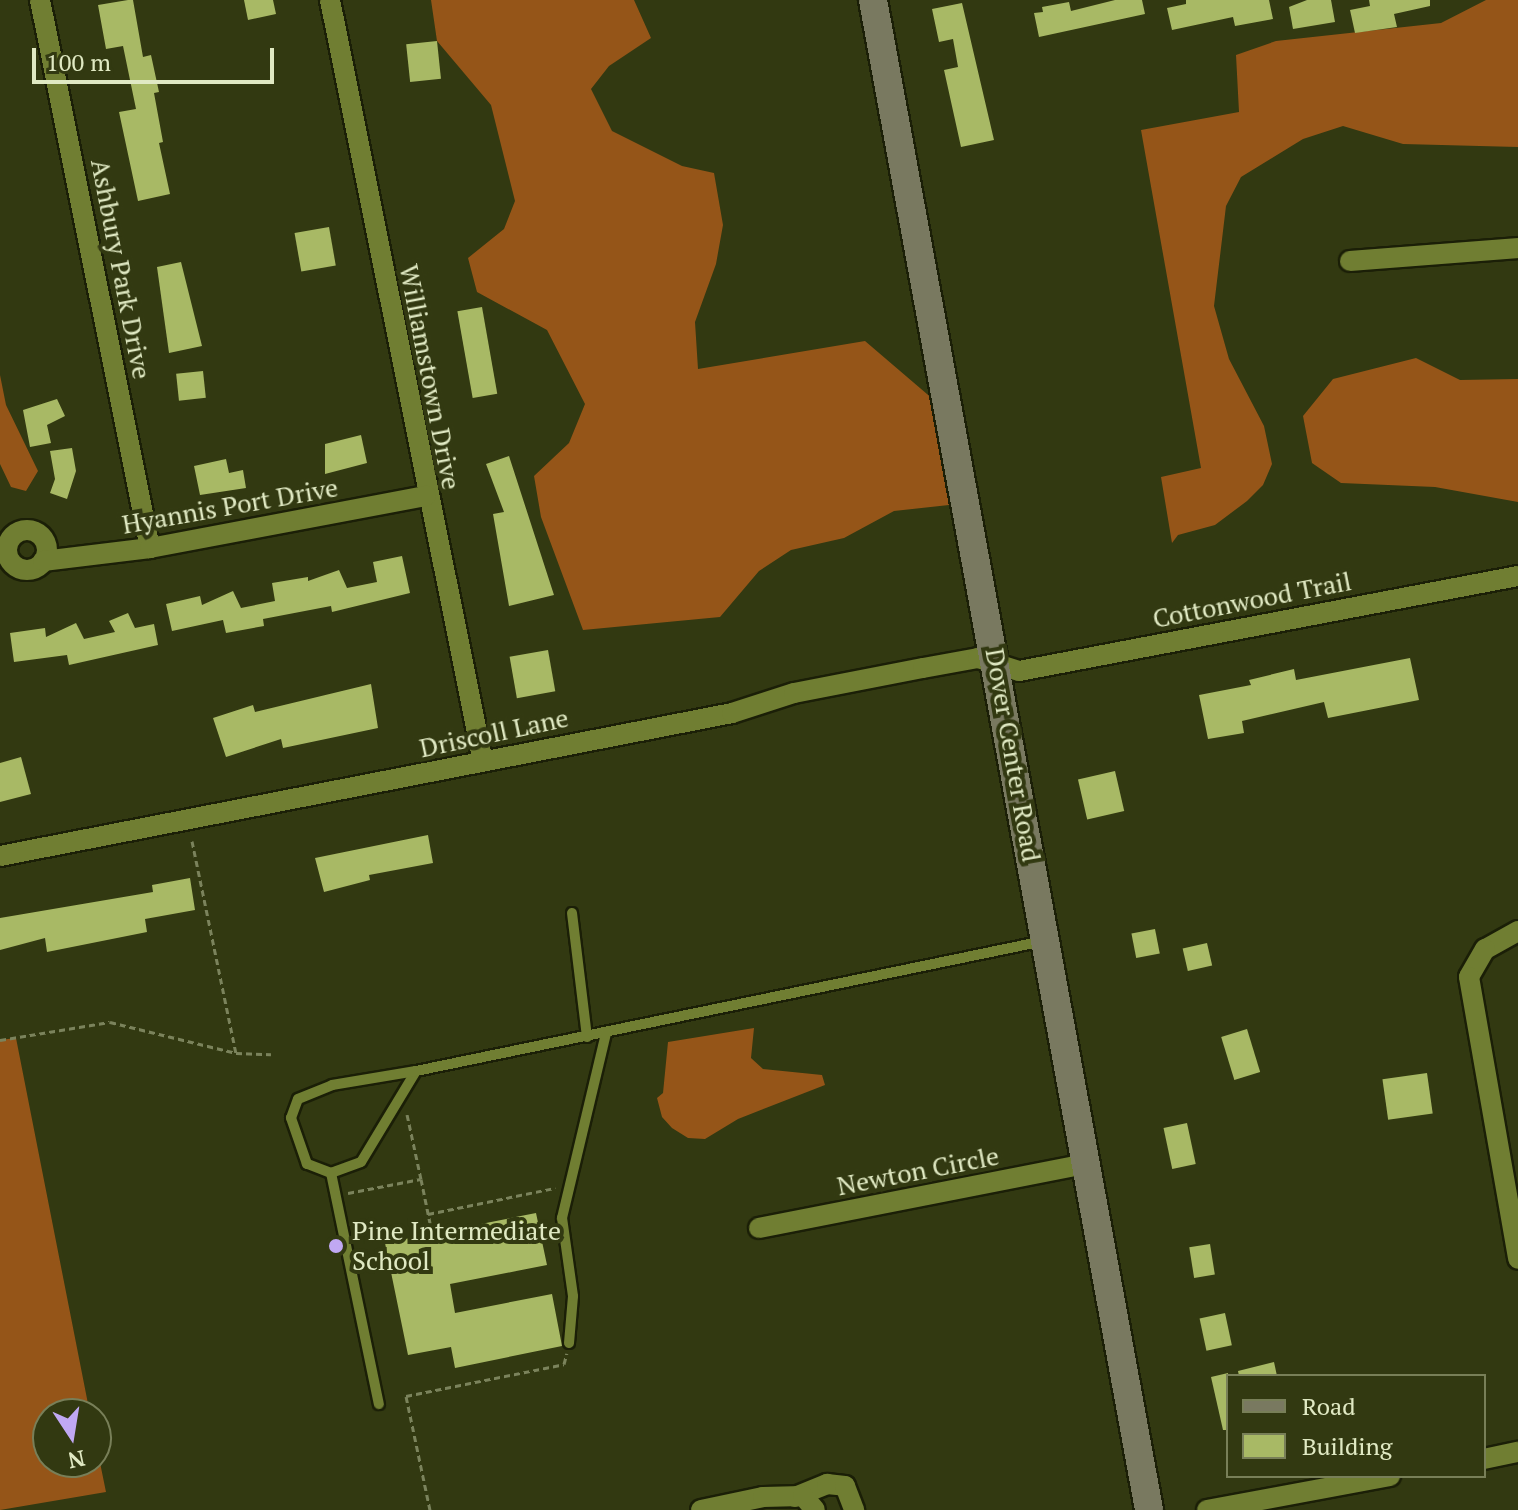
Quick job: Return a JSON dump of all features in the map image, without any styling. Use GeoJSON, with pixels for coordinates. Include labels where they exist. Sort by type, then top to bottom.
{"type":"FeatureCollection","features":[{"type":"Feature","properties":{"kind":"street","name":"Ashbury Park Drive"},"geometry":{"type":"LineString","coordinates":[[40,0],[150,548]]}},
{"type":"Feature","properties":{"kind":"street","name":"Williamstown Drive"},"geometry":{"type":"LineString","coordinates":[[330,0],[426,496],[483,762]]}},
{"type":"Feature","properties":{"kind":"street","name":"Dover Center Road"},"geometry":{"type":"LineString","coordinates":[[873,0],[997,665],[1149,1510]]}},
{"type":"Feature","properties":{"kind":"street"},"geometry":{"type":"LineString","coordinates":[[1350,261],[1518,248]]}},
{"type":"Feature","properties":{"kind":"street","name":"Hyannis Port Drive"},"geometry":{"type":"LineString","coordinates":[[43,561],[150,548],[426,496]]}},
{"type":"Feature","properties":{"kind":"street","name":"Cottonwood Trail"},"geometry":{"type":"LineString","coordinates":[[997,665],[1019,671],[1518,576]]}},
{"type":"Feature","properties":{"kind":"street","name":"Driscoll Lane"},"geometry":{"type":"LineString","coordinates":[[0,856],[732,713],[794,693],[923,668],[978,658],[997,665]]}},
{"type":"Feature","properties":{"kind":"street"},"geometry":{"type":"LineString","coordinates":[[1518,931],[1485,949],[1469,977],[1518,1259]]}},
{"type":"Feature","properties":{"kind":"street","name":"Newton Circle"},"geometry":{"type":"LineString","coordinates":[[759,1228],[1086,1164]]}},
{"type":"Feature","properties":{"kind":"street"},"geometry":{"type":"LineString","coordinates":[[1486,1459],[1518,1452]]}},
{"type":"Feature","properties":{"kind":"street"},"geometry":{"type":"LineString","coordinates":[[1207,1510],[1379,1478]]}},
{"type":"Feature","properties":{"kind":"street"},"geometry":{"type":"LineString","coordinates":[[795,1497],[827,1484],[845,1486],[854,1510]]}},
{"type":"Feature","properties":{"kind":"street"},"geometry":{"type":"LineString","coordinates":[[701,1510],[803,1496],[815,1510]]}},
{"type":"Feature","properties":{"kind":"lane"},"geometry":{"type":"LineString","coordinates":[[572,913],[587,1037]]}},
{"type":"Feature","properties":{"kind":"lane"},"geometry":{"type":"LineString","coordinates":[[416,1071],[361,1162],[331,1173],[307,1164],[296,1141],[291,1118],[298,1099],[332,1085],[587,1037],[1046,940]]}},
{"type":"Feature","properties":{"kind":"lane"},"geometry":{"type":"LineString","coordinates":[[569,1343],[573,1296],[562,1218],[606,1033]]}},
{"type":"Feature","properties":{"kind":"lane"},"geometry":{"type":"LineString","coordinates":[[331,1173],[379,1404]]}},
{"type":"Feature","properties":{"kind":"path"},"geometry":{"type":"LineString","coordinates":[[192,841],[236,1053]]}},
{"type":"Feature","properties":{"kind":"path"},"geometry":{"type":"LineString","coordinates":[[0,1040],[110,1022],[236,1053],[271,1054]]}},
{"type":"Feature","properties":{"kind":"path"},"geometry":{"type":"LineString","coordinates":[[407,1114],[430,1223]]}},
{"type":"Feature","properties":{"kind":"path"},"geometry":{"type":"LineString","coordinates":[[348,1193],[421,1179]]}},
{"type":"Feature","properties":{"kind":"path"},"geometry":{"type":"LineString","coordinates":[[428,1214],[571,1185]]}},
{"type":"Feature","properties":{"kind":"path"},"geometry":{"type":"LineString","coordinates":[[430,1510],[406,1396],[564,1364],[569,1343]]}},
{"type":"Feature","properties":{"kind":"shaded area"},"geometry":{"type":"Polygon","coordinates":[[[431,0],[634,0],[651,38],[609,66],[591,89],[612,131],[682,166],[714,173],[723,225],[716,264],[695,322],[698,369],[865,341],[941,406],[949,505],[894,511],[844,538],[791,550],[759,571],[720,617],[583,630],[541,517],[534,476],[569,443],[585,404],[547,330],[477,292],[468,258],[504,229],[515,201],[491,105],[437,41],[431,0]]]}},
{"type":"Feature","properties":{"kind":"shaded area"},"geometry":{"type":"Polygon","coordinates":[[[1486,0],[1518,0],[1518,147],[1403,144],[1343,126],[1303,139],[1241,177],[1226,206],[1214,306],[1229,359],[1264,426],[1272,464],[1263,485],[1247,501],[1215,525],[1178,535],[1172,543],[1161,477],[1201,468],[1141,130],[1239,112],[1236,55],[1276,41],[1441,23],[1486,0]]]}},
{"type":"Feature","properties":{"kind":"shaded area"},"geometry":{"type":"Polygon","coordinates":[[[1416,358],[1460,380],[1518,379],[1518,502],[1435,487],[1341,483],[1312,463],[1303,416],[1333,379],[1416,358]]]}},
{"type":"Feature","properties":{"kind":"shaded area"},"geometry":{"type":"Polygon","coordinates":[[[0,375],[6,405],[38,471],[26,491],[11,487],[0,464],[0,375]]]}},
{"type":"Feature","properties":{"kind":"shaded area"},"geometry":{"type":"Polygon","coordinates":[[[754,1028],[751,1058],[763,1069],[822,1075],[825,1085],[738,1119],[705,1139],[688,1138],[672,1128],[662,1117],[657,1098],[663,1093],[668,1042],[754,1028]]]}},
{"type":"Feature","properties":{"kind":"shaded area"},"geometry":{"type":"Polygon","coordinates":[[[16,1038],[87,1398],[32,1398],[32,1478],[103,1478],[106,1492],[0,1510],[0,1040],[16,1038]]]}},
{"type":"Feature","properties":{"kind":"building"},"geometry":{"type":"Polygon","coordinates":[[[133,0],[143,57],[151,55],[159,92],[154,93],[163,142],[159,143],[170,194],[138,201],[119,112],[136,109],[123,46],[106,49],[98,5],[133,0]]]}},
{"type":"Feature","properties":{"kind":"building"},"geometry":{"type":"Polygon","coordinates":[[[244,0],[273,0],[276,14],[248,20],[244,0]]]}},
{"type":"Feature","properties":{"kind":"building"},"geometry":{"type":"Polygon","coordinates":[[[1115,0],[1142,0],[1145,14],[1039,37],[1034,13],[1043,12],[1042,7],[1069,2],[1071,11],[1115,0]]]}},
{"type":"Feature","properties":{"kind":"building"},"geometry":{"type":"Polygon","coordinates":[[[1186,0],[1269,0],[1273,19],[1235,26],[1233,17],[1172,30],[1167,8],[1186,4],[1186,0]]]}},
{"type":"Feature","properties":{"kind":"building"},"geometry":{"type":"Polygon","coordinates":[[[1307,0],[1331,0],[1335,22],[1293,29],[1289,7],[1307,0]]]}},
{"type":"Feature","properties":{"kind":"building"},"geometry":{"type":"Polygon","coordinates":[[[1369,0],[1430,0],[1430,6],[1394,14],[1397,27],[1355,33],[1350,10],[1370,6],[1369,0]]]}},
{"type":"Feature","properties":{"kind":"building"},"geometry":{"type":"Polygon","coordinates":[[[962,3],[994,140],[961,147],[944,70],[958,67],[953,39],[939,42],[932,9],[962,3]]]}},
{"type":"Feature","properties":{"kind":"building"},"geometry":{"type":"Polygon","coordinates":[[[437,41],[441,79],[410,82],[406,44],[437,41]]]}},
{"type":"Feature","properties":{"kind":"building"},"geometry":{"type":"Polygon","coordinates":[[[329,227],[336,265],[301,271],[295,233],[329,227]]]}},
{"type":"Feature","properties":{"kind":"building"},"geometry":{"type":"Polygon","coordinates":[[[181,262],[202,346],[169,353],[157,267],[181,262]]]}},
{"type":"Feature","properties":{"kind":"building"},"geometry":{"type":"Polygon","coordinates":[[[482,307],[497,394],[473,398],[457,311],[482,307]]]}},
{"type":"Feature","properties":{"kind":"building"},"geometry":{"type":"Polygon","coordinates":[[[203,371],[206,398],[179,401],[176,374],[203,371]]]}},
{"type":"Feature","properties":{"kind":"building"},"geometry":{"type":"Polygon","coordinates":[[[57,399],[65,416],[47,425],[51,443],[30,447],[23,410],[57,399]]]}},
{"type":"Feature","properties":{"kind":"building"},"geometry":{"type":"Polygon","coordinates":[[[361,435],[367,463],[325,474],[325,444],[361,435]]]}},
{"type":"Feature","properties":{"kind":"building"},"geometry":{"type":"Polygon","coordinates":[[[72,448],[76,471],[67,499],[50,493],[55,479],[50,451],[72,448]]]}},
{"type":"Feature","properties":{"kind":"building"},"geometry":{"type":"Polygon","coordinates":[[[509,456],[554,595],[509,606],[493,514],[504,512],[486,464],[509,456]]]}},
{"type":"Feature","properties":{"kind":"building"},"geometry":{"type":"Polygon","coordinates":[[[226,459],[229,473],[243,470],[246,488],[200,495],[194,466],[226,459]]]}},
{"type":"Feature","properties":{"kind":"building"},"geometry":{"type":"Polygon","coordinates":[[[402,556],[410,593],[332,612],[331,606],[263,619],[264,626],[226,633],[223,620],[172,631],[166,604],[200,596],[202,605],[233,591],[241,608],[275,601],[272,583],[308,577],[308,581],[339,570],[347,588],[377,582],[373,562],[402,556]]]}},
{"type":"Feature","properties":{"kind":"building"},"geometry":{"type":"Polygon","coordinates":[[[128,613],[135,628],[154,624],[158,645],[69,665],[67,655],[14,662],[10,633],[45,628],[46,637],[76,623],[84,639],[115,632],[109,621],[128,613]]]}},
{"type":"Feature","properties":{"kind":"building"},"geometry":{"type":"Polygon","coordinates":[[[548,650],[555,691],[517,698],[510,657],[548,650]]]}},
{"type":"Feature","properties":{"kind":"building"},"geometry":{"type":"Polygon","coordinates":[[[1410,658],[1419,700],[1328,718],[1324,702],[1242,721],[1244,733],[1208,739],[1199,695],[1251,685],[1249,680],[1294,669],[1296,680],[1410,658]]]}},
{"type":"Feature","properties":{"kind":"building"},"geometry":{"type":"Polygon","coordinates":[[[371,684],[378,728],[283,748],[281,739],[226,757],[213,718],[253,705],[255,712],[371,684]]]}},
{"type":"Feature","properties":{"kind":"building"},"geometry":{"type":"Polygon","coordinates":[[[21,757],[31,794],[0,802],[0,763],[21,757]]]}},
{"type":"Feature","properties":{"kind":"building"},"geometry":{"type":"Polygon","coordinates":[[[1115,771],[1124,811],[1087,819],[1078,780],[1115,771]]]}},
{"type":"Feature","properties":{"kind":"building"},"geometry":{"type":"Polygon","coordinates":[[[428,835],[433,863],[369,875],[370,880],[324,892],[315,858],[428,835]]]}},
{"type":"Feature","properties":{"kind":"building"},"geometry":{"type":"Polygon","coordinates":[[[190,878],[195,910],[145,919],[147,932],[47,952],[45,938],[0,950],[0,918],[153,892],[152,885],[190,878]]]}},
{"type":"Feature","properties":{"kind":"building"},"geometry":{"type":"Polygon","coordinates":[[[1155,929],[1160,954],[1136,958],[1131,934],[1155,929]]]}},
{"type":"Feature","properties":{"kind":"building"},"geometry":{"type":"Polygon","coordinates":[[[1207,943],[1212,965],[1188,971],[1183,949],[1207,943]]]}},
{"type":"Feature","properties":{"kind":"building"},"geometry":{"type":"Polygon","coordinates":[[[1247,1029],[1260,1072],[1234,1080],[1221,1037],[1247,1029]]]}},
{"type":"Feature","properties":{"kind":"building"},"geometry":{"type":"Polygon","coordinates":[[[1427,1073],[1433,1114],[1388,1120],[1382,1079],[1427,1073]]]}},
{"type":"Feature","properties":{"kind":"building"},"geometry":{"type":"Polygon","coordinates":[[[1187,1123],[1196,1164],[1172,1169],[1164,1128],[1187,1123]]]}},
{"type":"Feature","properties":{"kind":"building"},"geometry":{"type":"Polygon","coordinates":[[[536,1213],[547,1265],[450,1284],[455,1313],[552,1294],[562,1346],[455,1368],[451,1347],[408,1355],[385,1243],[536,1213]]]}},
{"type":"Feature","properties":{"kind":"building"},"geometry":{"type":"Polygon","coordinates":[[[1210,1244],[1215,1275],[1194,1278],[1189,1247],[1210,1244]]]}},
{"type":"Feature","properties":{"kind":"building"},"geometry":{"type":"Polygon","coordinates":[[[1225,1313],[1232,1345],[1206,1351],[1200,1318],[1225,1313]]]}},
{"type":"Feature","properties":{"kind":"building"},"geometry":{"type":"Polygon","coordinates":[[[1274,1362],[1277,1374],[1239,1374],[1238,1371],[1274,1362]]]}},
{"type":"Feature","properties":{"kind":"building"},"geometry":{"type":"Polygon","coordinates":[[[1228,1373],[1226,1430],[1223,1430],[1211,1377],[1228,1373]]]}},
{"type":"Feature","properties":{"kind":"place","name":"Pine Intermediate School"},"geometry":{"type":"Point","coordinates":[336,1246]}}]}
